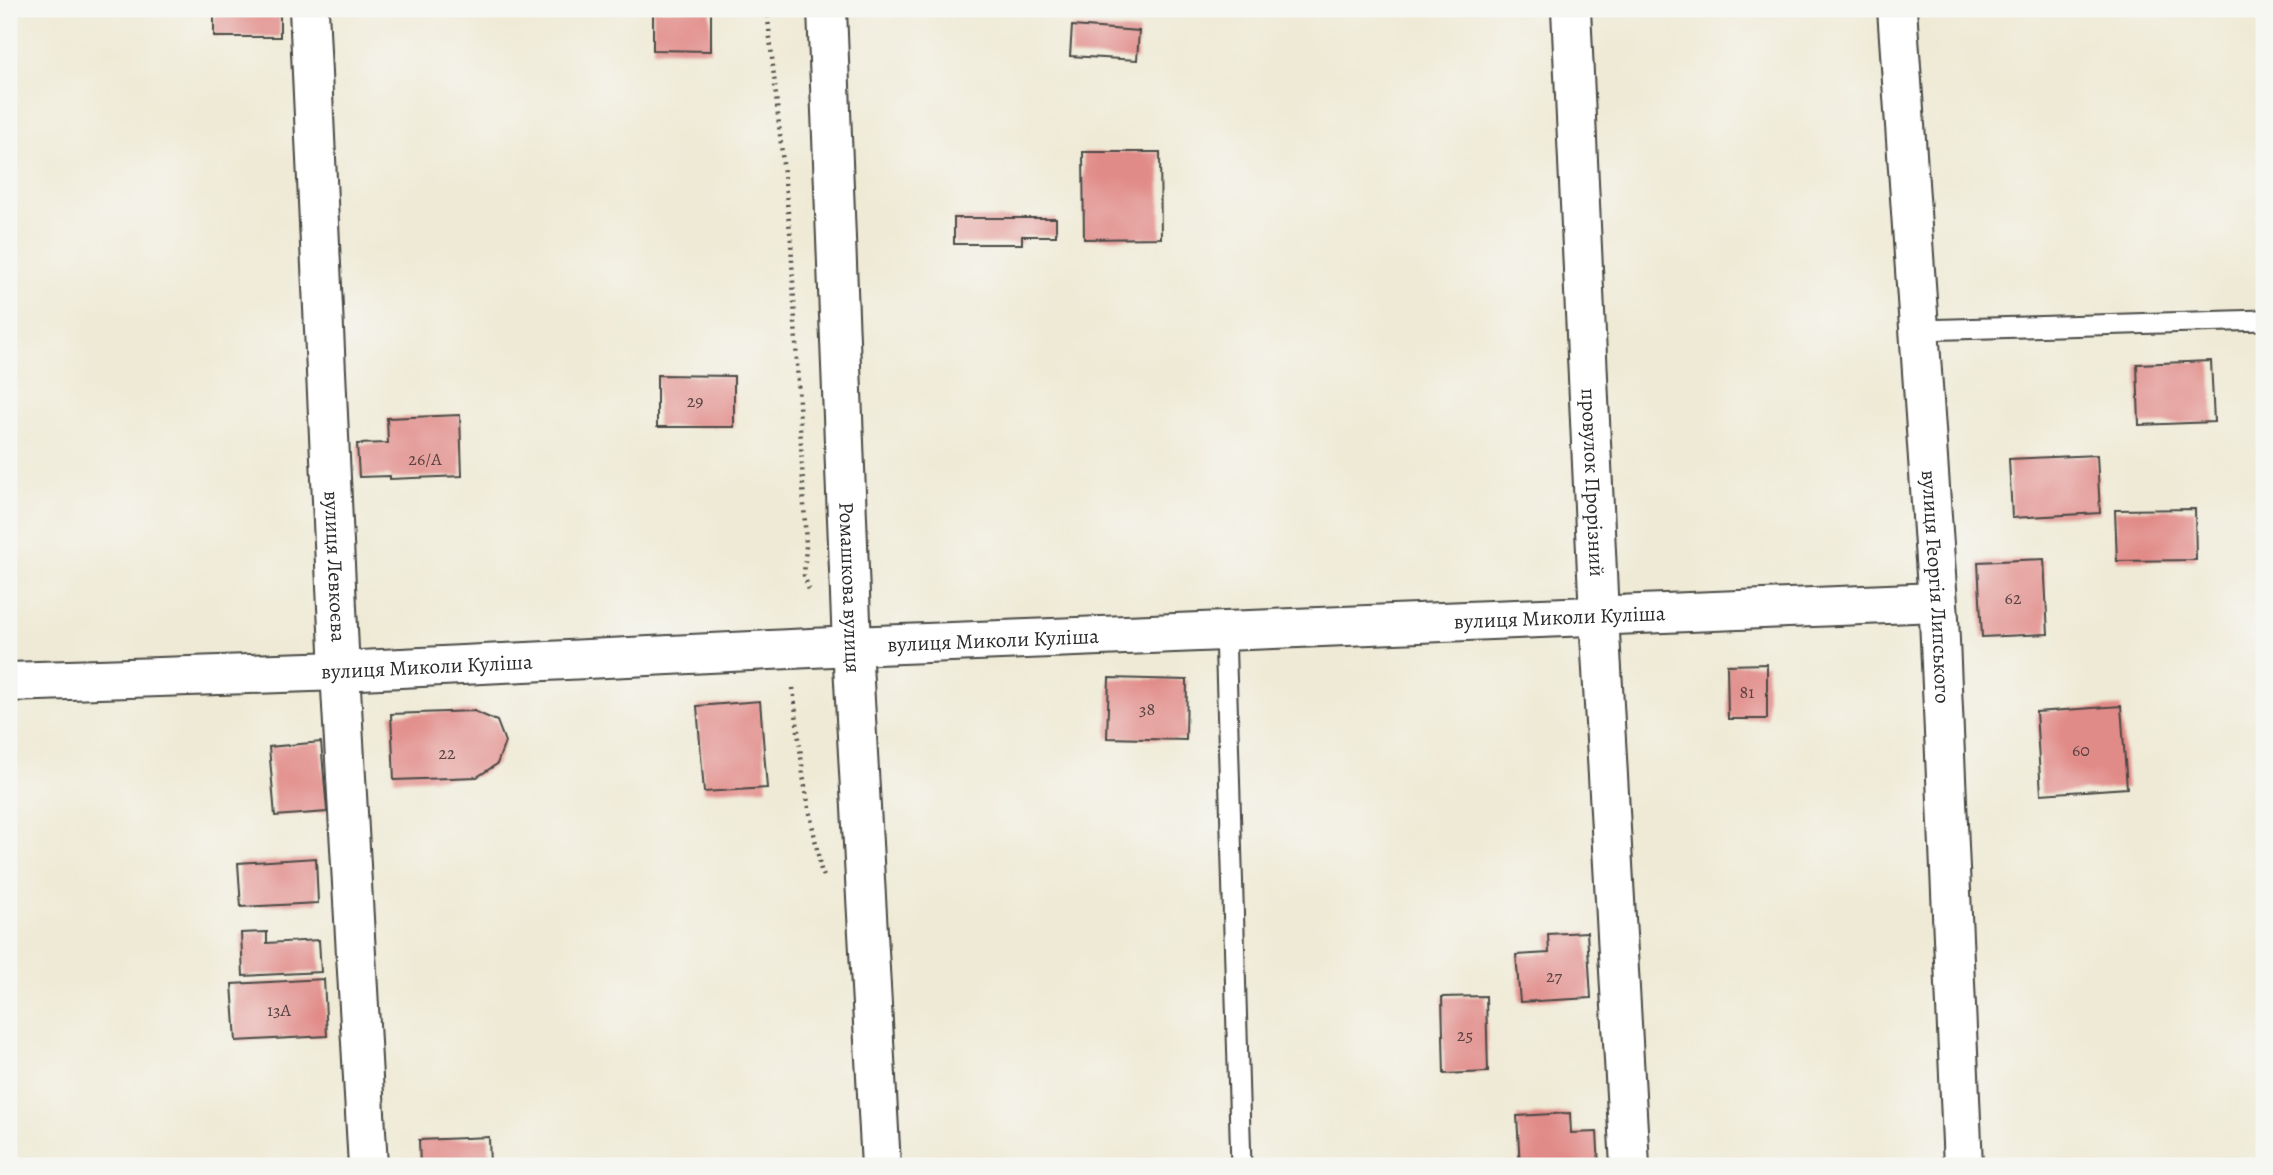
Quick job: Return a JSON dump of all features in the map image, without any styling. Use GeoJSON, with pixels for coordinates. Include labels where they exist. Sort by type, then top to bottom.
{"type":"FeatureCollection","features":[{"type":"Feature","properties":{"kind":"street","name":"вулиця Левкоєва"},"geometry":{"type":"LineString","coordinates":[[309,9],[340,671],[368,1166]]}},
{"type":"Feature","properties":{"kind":"street","name":"Ромашкова вулиця"},"geometry":{"type":"LineString","coordinates":[[827,9],[852,646],[881,1166]]}},
{"type":"Feature","properties":{"kind":"street","name":"провулок Прорізний"},"geometry":{"type":"LineString","coordinates":[[1571,9],[1599,616],[1630,1166]]}},
{"type":"Feature","properties":{"kind":"street","name":"вулиця Георгія Липського"},"geometry":{"type":"LineString","coordinates":[[1897,9],[1937,601],[1963,1166]]}},
{"type":"Feature","properties":{"kind":"street","name":"вулиця Миколи Куліша"},"geometry":{"type":"LineString","coordinates":[[9,682],[340,671],[852,646],[1937,601]]}},
{"type":"Feature","properties":{"kind":"lane"},"geometry":{"type":"LineString","coordinates":[[1919,330],[2264,320]]}},
{"type":"Feature","properties":{"kind":"lane"},"geometry":{"type":"LineString","coordinates":[[1225,631],[1241,1166]]}},
{"type":"Feature","properties":{"kind":"path"},"geometry":{"type":"LineString","coordinates":[[767,9],[791,241],[806,546],[804,575],[810,594]]}},
{"type":"Feature","properties":{"kind":"path"},"geometry":{"type":"LineString","coordinates":[[800,649],[792,682],[804,782],[821,870],[826,881]]}},
{"type":"Feature","properties":{"kind":"building"},"geometry":{"type":"Polygon","coordinates":[[[214,9],[280,9],[280,37],[214,37],[214,9]]]}},
{"type":"Feature","properties":{"kind":"building"},"geometry":{"type":"Polygon","coordinates":[[[653,9],[711,9],[711,51],[653,50],[653,9]]]}},
{"type":"Feature","properties":{"kind":"building"},"geometry":{"type":"Polygon","coordinates":[[[1072,26],[1139,31],[1137,60],[1070,56],[1072,26]]]}},
{"type":"Feature","properties":{"kind":"building"},"geometry":{"type":"Polygon","coordinates":[[[1083,152],[1160,152],[1161,238],[1084,239],[1083,152]]]}},
{"type":"Feature","properties":{"kind":"building"},"geometry":{"type":"Polygon","coordinates":[[[954,218],[1056,218],[1056,236],[1022,236],[1022,244],[954,244],[954,218]]]}},
{"type":"Feature","properties":{"kind":"building"},"geometry":{"type":"Polygon","coordinates":[[[2211,361],[2214,422],[2139,425],[2137,364],[2211,361]]]}},
{"type":"Feature","properties":{"kind":"building"},"geometry":{"type":"Polygon","coordinates":[[[657,375],[734,376],[734,427],[657,427],[657,375]]]}},
{"type":"Feature","properties":{"kind":"building"},"geometry":{"type":"Polygon","coordinates":[[[460,415],[462,476],[390,479],[390,476],[359,477],[357,444],[388,443],[387,418],[460,415]]]}},
{"type":"Feature","properties":{"kind":"building"},"geometry":{"type":"Polygon","coordinates":[[[2097,455],[2100,513],[2012,518],[2009,459],[2097,455]]]}},
{"type":"Feature","properties":{"kind":"building"},"geometry":{"type":"Polygon","coordinates":[[[2195,509],[2196,560],[2117,561],[2115,510],[2195,509]]]}},
{"type":"Feature","properties":{"kind":"building"},"geometry":{"type":"Polygon","coordinates":[[[2044,559],[2048,634],[1982,637],[1978,562],[2044,559]]]}},
{"type":"Feature","properties":{"kind":"building"},"geometry":{"type":"Polygon","coordinates":[[[1767,664],[1767,719],[1728,719],[1727,665],[1767,664]]]}},
{"type":"Feature","properties":{"kind":"building"},"geometry":{"type":"Polygon","coordinates":[[[1109,678],[1187,680],[1186,740],[1107,738],[1109,678]]]}},
{"type":"Feature","properties":{"kind":"building"},"geometry":{"type":"Polygon","coordinates":[[[760,701],[767,788],[704,792],[697,706],[760,701]]]}},
{"type":"Feature","properties":{"kind":"building"},"geometry":{"type":"Polygon","coordinates":[[[2121,706],[2127,788],[2041,794],[2036,712],[2121,706]]]}},
{"type":"Feature","properties":{"kind":"building"},"geometry":{"type":"Polygon","coordinates":[[[474,711],[497,721],[505,742],[497,764],[477,777],[394,780],[391,714],[474,711]]]}},
{"type":"Feature","properties":{"kind":"building"},"geometry":{"type":"Polygon","coordinates":[[[321,742],[327,812],[275,816],[269,747],[321,742]]]}},
{"type":"Feature","properties":{"kind":"building"},"geometry":{"type":"Polygon","coordinates":[[[316,858],[318,903],[241,907],[238,863],[316,858]]]}},
{"type":"Feature","properties":{"kind":"building"},"geometry":{"type":"Polygon","coordinates":[[[267,932],[267,943],[319,940],[321,972],[243,976],[241,933],[267,932]]]}},
{"type":"Feature","properties":{"kind":"building"},"geometry":{"type":"Polygon","coordinates":[[[1587,932],[1591,998],[1520,1002],[1516,955],[1549,953],[1548,934],[1587,932]]]}},
{"type":"Feature","properties":{"kind":"building"},"geometry":{"type":"Polygon","coordinates":[[[324,979],[327,1036],[236,1041],[232,984],[324,979]]]}},
{"type":"Feature","properties":{"kind":"building"},"geometry":{"type":"Polygon","coordinates":[[[1486,996],[1488,1072],[1444,1074],[1442,997],[1486,996]]]}},
{"type":"Feature","properties":{"kind":"building"},"geometry":{"type":"Polygon","coordinates":[[[1570,1113],[1571,1133],[1597,1132],[1599,1166],[1520,1166],[1517,1116],[1570,1113]]]}},
{"type":"Feature","properties":{"kind":"building"},"geometry":{"type":"Polygon","coordinates":[[[489,1137],[490,1166],[420,1166],[419,1140],[489,1137]]]}}]}
